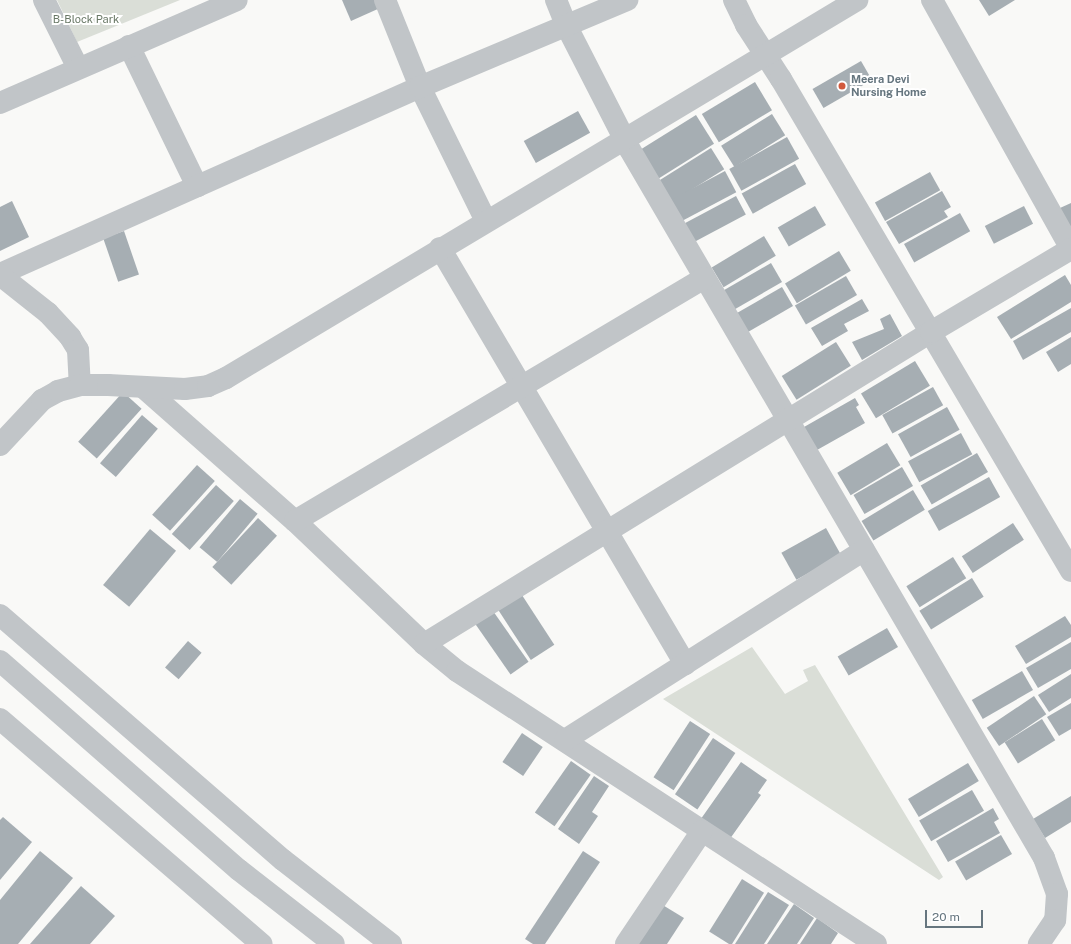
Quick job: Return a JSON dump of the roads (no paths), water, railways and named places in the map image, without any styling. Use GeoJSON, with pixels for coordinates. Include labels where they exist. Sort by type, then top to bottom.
{"type":"FeatureCollection","features":[{"type":"Feature","properties":{"kind":"street"},"geometry":{"type":"LineString","coordinates":[[44,0],[78,68]]}},
{"type":"Feature","properties":{"kind":"street"},"geometry":{"type":"LineString","coordinates":[[0,103],[237,0]]}},
{"type":"Feature","properties":{"kind":"street"},"geometry":{"type":"LineString","coordinates":[[385,0],[420,87],[486,221]]}},
{"type":"Feature","properties":{"kind":"street"},"geometry":{"type":"LineString","coordinates":[[556,0],[567,27],[624,138],[704,278],[1044,858],[1057,894],[1055,920],[1039,944]]}},
{"type":"Feature","properties":{"kind":"street"},"geometry":{"type":"LineString","coordinates":[[80,386],[78,350],[70,337],[48,314],[0,274],[420,87],[567,27],[627,0]]}},
{"type":"Feature","properties":{"kind":"street"},"geometry":{"type":"LineString","coordinates":[[734,0],[746,25],[766,54],[1071,571]]}},
{"type":"Feature","properties":{"kind":"street"},"geometry":{"type":"LineString","coordinates":[[0,445],[42,400],[58,391],[80,386],[185,389],[208,386],[226,378],[440,248],[857,0]]}},
{"type":"Feature","properties":{"kind":"street"},"geometry":{"type":"LineString","coordinates":[[424,644],[788,419],[1071,249],[932,0]]}},
{"type":"Feature","properties":{"kind":"street"},"geometry":{"type":"LineString","coordinates":[[129,46],[197,186]]}},
{"type":"Feature","properties":{"kind":"street"},"geometry":{"type":"LineString","coordinates":[[440,248],[685,664]]}},
{"type":"Feature","properties":{"kind":"street"},"geometry":{"type":"LineString","coordinates":[[295,521],[704,278]]}},
{"type":"Feature","properties":{"kind":"street"},"geometry":{"type":"LineString","coordinates":[[144,388],[295,521],[424,644],[498,700],[565,740],[876,944]]}},
{"type":"Feature","properties":{"kind":"street"},"geometry":{"type":"LineString","coordinates":[[565,740],[864,550]]}},
{"type":"Feature","properties":{"kind":"street"},"geometry":{"type":"LineString","coordinates":[[0,615],[283,860],[391,944]]}},
{"type":"Feature","properties":{"kind":"street"},"geometry":{"type":"LineString","coordinates":[[0,661],[239,870],[334,944]]}},
{"type":"Feature","properties":{"kind":"street"},"geometry":{"type":"LineString","coordinates":[[0,719],[262,944]]}},
{"type":"Feature","properties":{"kind":"street"},"geometry":{"type":"LineString","coordinates":[[626,944],[702,831]]}},
{"type":"Feature","properties":{"kind":"place","name":"Meera Devi Nursing Home"},"geometry":{"type":"Point","coordinates":[842,86]}},
{"type":"Feature","properties":{"kind":"park label","name":"B-Block Park"},"geometry":{"type":"Point","coordinates":[86,19]}}]}
